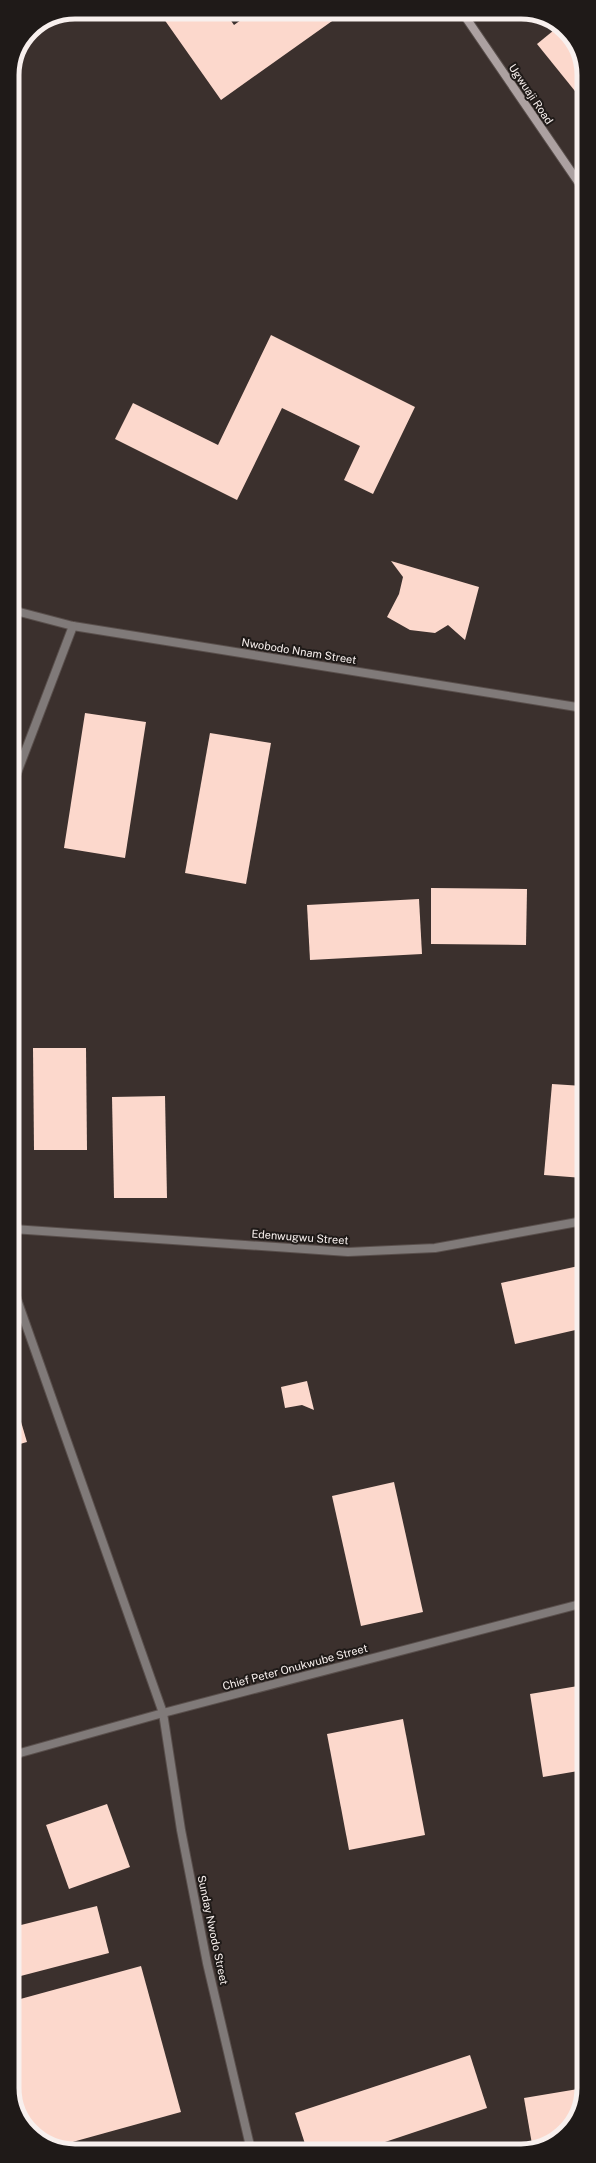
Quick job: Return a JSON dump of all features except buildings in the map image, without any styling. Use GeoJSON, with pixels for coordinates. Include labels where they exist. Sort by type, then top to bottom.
{"type":"FeatureCollection","features":[{"type":"Feature","properties":{"kind":"main road","name":"Ugwuaji Road"},"geometry":{"type":"LineString","coordinates":[[467,19],[577,180]]}},
{"type":"Feature","properties":{"kind":"street","name":"Nwobodo Nnam Street"},"geometry":{"type":"LineString","coordinates":[[19,612],[73,626],[577,707]]}},
{"type":"Feature","properties":{"kind":"street"},"geometry":{"type":"LineString","coordinates":[[19,768],[73,626]]}},
{"type":"Feature","properties":{"kind":"street","name":"Edenwugwu Street"},"geometry":{"type":"LineString","coordinates":[[19,1230],[348,1252],[435,1248],[577,1222]]}},
{"type":"Feature","properties":{"kind":"street","name":"Sunday Nwodo Street"},"geometry":{"type":"LineString","coordinates":[[19,1305],[163,1713],[181,1830],[207,1963],[250,2144]]}},
{"type":"Feature","properties":{"kind":"street","name":"Chief Peter Onukwube Street"},"geometry":{"type":"LineString","coordinates":[[19,1752],[163,1713],[577,1605]]}}]}
